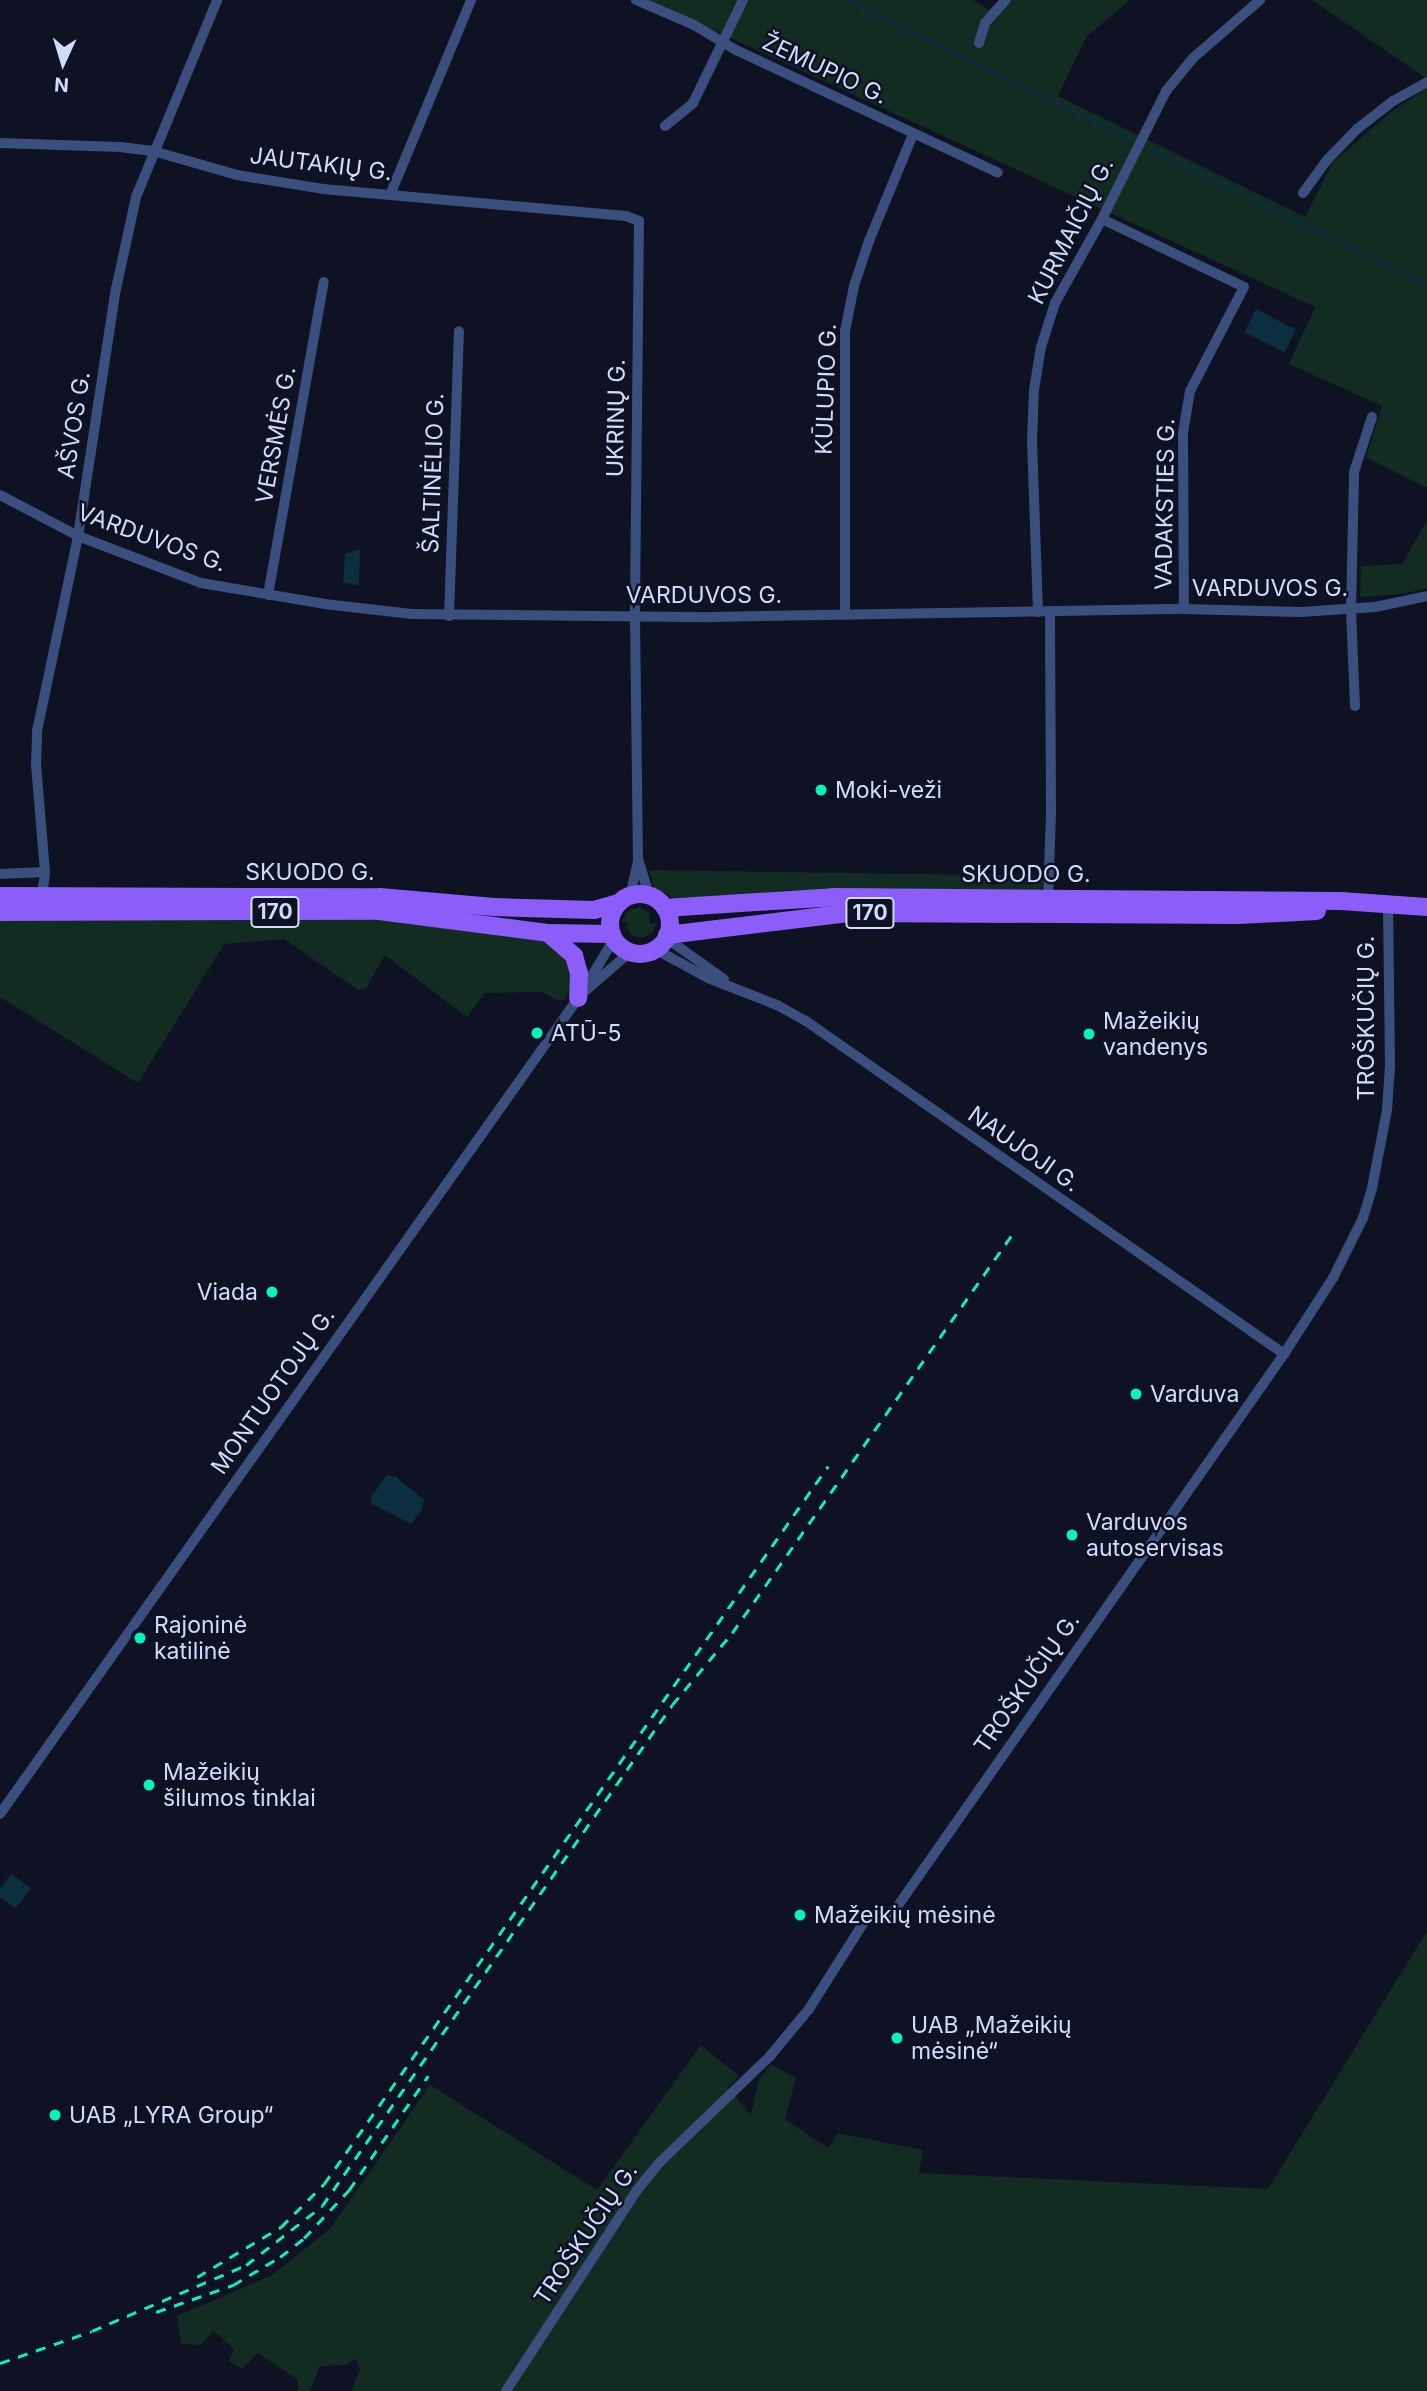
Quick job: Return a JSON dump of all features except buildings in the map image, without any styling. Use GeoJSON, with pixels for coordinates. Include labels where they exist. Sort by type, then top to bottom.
{"type":"FeatureCollection","features":[{"type":"Feature","properties":{"kind":"main road","name":"SKUODO G."},"geometry":{"type":"LineString","coordinates":[[0,896],[41,904],[379,911],[548,933],[613,937]]}},
{"type":"Feature","properties":{"kind":"main road"},"geometry":{"type":"LineString","coordinates":[[649,896],[665,908],[669,924],[663,941],[643,954],[630,952],[613,937],[610,921],[624,900],[649,896]]}},
{"type":"Feature","properties":{"kind":"main road","name":"SKUODO G."},"geometry":{"type":"LineString","coordinates":[[0,912],[41,904],[380,897],[494,907],[594,910],[624,900]]}},
{"type":"Feature","properties":{"kind":"main road","name":"SKUODO G."},"geometry":{"type":"LineString","coordinates":[[665,908],[805,897],[1341,901],[1427,907]]}},
{"type":"Feature","properties":{"kind":"main road","name":"SKUODO G."},"geometry":{"type":"LineString","coordinates":[[663,941],[822,914],[1238,915],[1388,906]]}},
{"type":"Feature","properties":{"kind":"main road"},"geometry":{"type":"LineString","coordinates":[[548,933],[574,956],[579,974],[580,996]]}},
{"type":"Feature","properties":{"kind":"street","name":"AŠVOS G."},"geometry":{"type":"LineString","coordinates":[[41,904],[46,872],[36,765],[37,731],[78,536],[116,289],[136,197],[217,0]]}},
{"type":"Feature","properties":{"kind":"street"},"geometry":{"type":"LineString","coordinates":[[390,195],[471,0]]}},
{"type":"Feature","properties":{"kind":"street","name":"ŽEMUPIO G."},"geometry":{"type":"LineString","coordinates":[[636,0],[694,25],[736,50],[998,173]]}},
{"type":"Feature","properties":{"kind":"street"},"geometry":{"type":"LineString","coordinates":[[665,126],[693,103],[743,0]]}},
{"type":"Feature","properties":{"kind":"street"},"geometry":{"type":"LineString","coordinates":[[979,43],[985,23],[1006,0]]}},
{"type":"Feature","properties":{"kind":"street","name":"KURMAIČIŲ G."},"geometry":{"type":"LineString","coordinates":[[1048,899],[1051,812],[1044,612],[1032,441],[1041,347],[1055,303],[1102,219],[1166,91],[1193,58],[1260,0]]}},
{"type":"Feature","properties":{"kind":"street"},"geometry":{"type":"LineString","coordinates":[[1303,193],[1327,160],[1357,129],[1393,101],[1427,82]]}},
{"type":"Feature","properties":{"kind":"street","name":"KŪLUPIO G."},"geometry":{"type":"LineString","coordinates":[[845,615],[845,331],[854,286],[869,241],[914,134]]}},
{"type":"Feature","properties":{"kind":"street","name":"JAUTAKIŲ G."},"geometry":{"type":"LineString","coordinates":[[0,143],[50,142],[153,151],[237,175],[323,188],[626,216],[639,221]]}},
{"type":"Feature","properties":{"kind":"street","name":"VADAKSTIES G."},"geometry":{"type":"LineString","coordinates":[[1102,219],[1244,288],[1190,391],[1182,433],[1184,609]]}},
{"type":"Feature","properties":{"kind":"street","name":"UKRINŲ G."},"geometry":{"type":"LineString","coordinates":[[638,859],[635,617],[639,221]]}},
{"type":"Feature","properties":{"kind":"street","name":"VERSMĖS G."},"geometry":{"type":"LineString","coordinates":[[268,595],[324,282]]}},
{"type":"Feature","properties":{"kind":"street","name":"ŠALTINĖLIO G."},"geometry":{"type":"LineString","coordinates":[[449,616],[459,331]]}},
{"type":"Feature","properties":{"kind":"street"},"geometry":{"type":"LineString","coordinates":[[1355,706],[1350,609],[1354,472],[1372,417]]}},
{"type":"Feature","properties":{"kind":"street","name":"VARDUVOS G."},"geometry":{"type":"LineString","coordinates":[[0,495],[78,536],[201,583],[388,611],[449,616],[635,617],[1184,609],[1301,612],[1350,609],[1427,597]]}},
{"type":"Feature","properties":{"kind":"street"},"geometry":{"type":"LineString","coordinates":[[638,859],[649,896]]}},
{"type":"Feature","properties":{"kind":"street"},"geometry":{"type":"LineString","coordinates":[[624,900],[638,859]]}},
{"type":"Feature","properties":{"kind":"street"},"geometry":{"type":"LineString","coordinates":[[0,874],[46,872]]}},
{"type":"Feature","properties":{"kind":"street","name":"TROŠKUČIŲ G."},"geometry":{"type":"LineString","coordinates":[[506,2391],[637,2190],[660,2162],[770,2056],[808,2008],[866,1919],[887,1915],[897,1907],[1284,1354],[1349,1249],[1363,1218],[1380,1157],[1390,1066],[1388,906]]}},
{"type":"Feature","properties":{"kind":"street","name":"MONTUOTOJŲ G."},"geometry":{"type":"LineString","coordinates":[[0,1814],[580,996],[613,937]]}},
{"type":"Feature","properties":{"kind":"street","name":"NAUJOJI G."},"geometry":{"type":"LineString","coordinates":[[663,941],[708,978],[735,987],[806,1021],[1284,1354]]}},
{"type":"Feature","properties":{"kind":"street","name":"MONTUOTOJŲ G."},"geometry":{"type":"LineString","coordinates":[[580,996],[630,952]]}},
{"type":"Feature","properties":{"kind":"green space"},"geometry":{"type":"Polygon","coordinates":[[[648,0],[973,0],[989,10],[999,0],[1130,0],[1086,37],[1058,96],[1305,217],[1333,162],[1391,112],[1427,88],[1427,488],[1366,457],[1382,406],[1289,364],[1315,307],[648,0]]]}},
{"type":"Feature","properties":{"kind":"green space"},"geometry":{"type":"Polygon","coordinates":[[[1312,0],[1427,0],[1427,79],[1312,0]]]}},
{"type":"Feature","properties":{"kind":"green space"},"geometry":{"type":"Polygon","coordinates":[[[1427,520],[1427,588],[1403,594],[1360,597],[1361,566],[1402,564],[1427,520]]]}},
{"type":"Feature","properties":{"kind":"green space"},"geometry":{"type":"Polygon","coordinates":[[[649,870],[1044,876],[1041,889],[1030,893],[793,890],[677,900],[654,888],[649,870]]]}},
{"type":"Feature","properties":{"kind":"green space"},"geometry":{"type":"Polygon","coordinates":[[[640,907],[649,913],[650,924],[657,923],[652,933],[643,938],[633,936],[627,929],[627,922],[621,922],[629,910],[640,907]]]}},
{"type":"Feature","properties":{"kind":"green space"},"geometry":{"type":"Polygon","coordinates":[[[0,917],[366,918],[545,940],[572,963],[572,987],[564,1000],[559,1001],[542,992],[485,993],[467,1017],[385,955],[366,988],[358,990],[284,939],[224,944],[138,1083],[0,997],[0,917]]]}},
{"type":"Feature","properties":{"kind":"green space"},"geometry":{"type":"Polygon","coordinates":[[[1427,1931],[1427,2391],[351,2391],[360,2369],[356,2359],[345,2365],[320,2366],[310,2391],[298,2391],[297,2379],[258,2353],[242,2369],[229,2361],[234,2349],[214,2331],[201,2345],[181,2344],[177,2316],[272,2275],[330,2229],[430,2085],[597,2190],[701,2045],[739,2076],[728,2088],[751,2115],[759,2079],[771,2064],[796,2078],[785,2119],[828,2148],[838,2133],[923,2150],[919,2173],[1268,2189],[1427,1931]]]}},
{"type":"Feature","properties":{"kind":"water"},"geometry":{"type":"Polygon","coordinates":[[[1256,309],[1296,329],[1284,353],[1244,332],[1256,309]]]}},
{"type":"Feature","properties":{"kind":"water"},"geometry":{"type":"Polygon","coordinates":[[[360,549],[359,585],[343,583],[345,554],[360,549]]]}},
{"type":"Feature","properties":{"kind":"water"},"geometry":{"type":"Polygon","coordinates":[[[387,1475],[396,1477],[424,1500],[422,1510],[411,1524],[372,1504],[371,1497],[387,1475]]]}},
{"type":"Feature","properties":{"kind":"water"},"geometry":{"type":"Polygon","coordinates":[[[11,1874],[31,1888],[16,1908],[0,1898],[0,1889],[11,1874]]]}},
{"type":"Feature","properties":{"kind":"waterway"},"geometry":{"type":"LineString","coordinates":[[845,0],[1130,138]]}},
{"type":"Feature","properties":{"kind":"waterway"},"geometry":{"type":"LineString","coordinates":[[1150,148],[1427,284]]}},
{"type":"Feature","properties":{"kind":"railway"},"geometry":{"type":"LineString","coordinates":[[0,2363],[92,2331],[246,2265],[322,2206],[672,1705],[732,1633],[1015,1230]]}},
{"type":"Feature","properties":{"kind":"railway"},"geometry":{"type":"LineString","coordinates":[[197,2277],[281,2227],[324,2184],[828,1466]]}},
{"type":"Feature","properties":{"kind":"railway"},"geometry":{"type":"LineString","coordinates":[[156,2312],[233,2285],[280,2257],[304,2238],[349,2190],[428,2076]]}},
{"type":"Feature","properties":{"kind":"place","name":"Moki-veži"},"geometry":{"type":"Point","coordinates":[821,790]}},
{"type":"Feature","properties":{"kind":"place","name":"ATŪ-5"},"geometry":{"type":"Point","coordinates":[537,1033]}},
{"type":"Feature","properties":{"kind":"place","name":"Mažeikių vandenys"},"geometry":{"type":"Point","coordinates":[1089,1034]}},
{"type":"Feature","properties":{"kind":"place","name":"Viada"},"geometry":{"type":"Point","coordinates":[272,1292]}},
{"type":"Feature","properties":{"kind":"place","name":"Varduva"},"geometry":{"type":"Point","coordinates":[1136,1394]}},
{"type":"Feature","properties":{"kind":"place","name":"Varduvos autoservisas"},"geometry":{"type":"Point","coordinates":[1072,1535]}},
{"type":"Feature","properties":{"kind":"place","name":"Rajoninė katilinė"},"geometry":{"type":"Point","coordinates":[140,1638]}},
{"type":"Feature","properties":{"kind":"place","name":"Mažeikių šilumos tinklai"},"geometry":{"type":"Point","coordinates":[149,1785]}},
{"type":"Feature","properties":{"kind":"place","name":"Mažeikių mėsinė"},"geometry":{"type":"Point","coordinates":[800,1915]}},
{"type":"Feature","properties":{"kind":"place","name":"UAB „Mažeikių mėsinė“"},"geometry":{"type":"Point","coordinates":[897,2038]}},
{"type":"Feature","properties":{"kind":"place","name":"UAB „LYRA Group“"},"geometry":{"type":"Point","coordinates":[55,2115]}}]}
